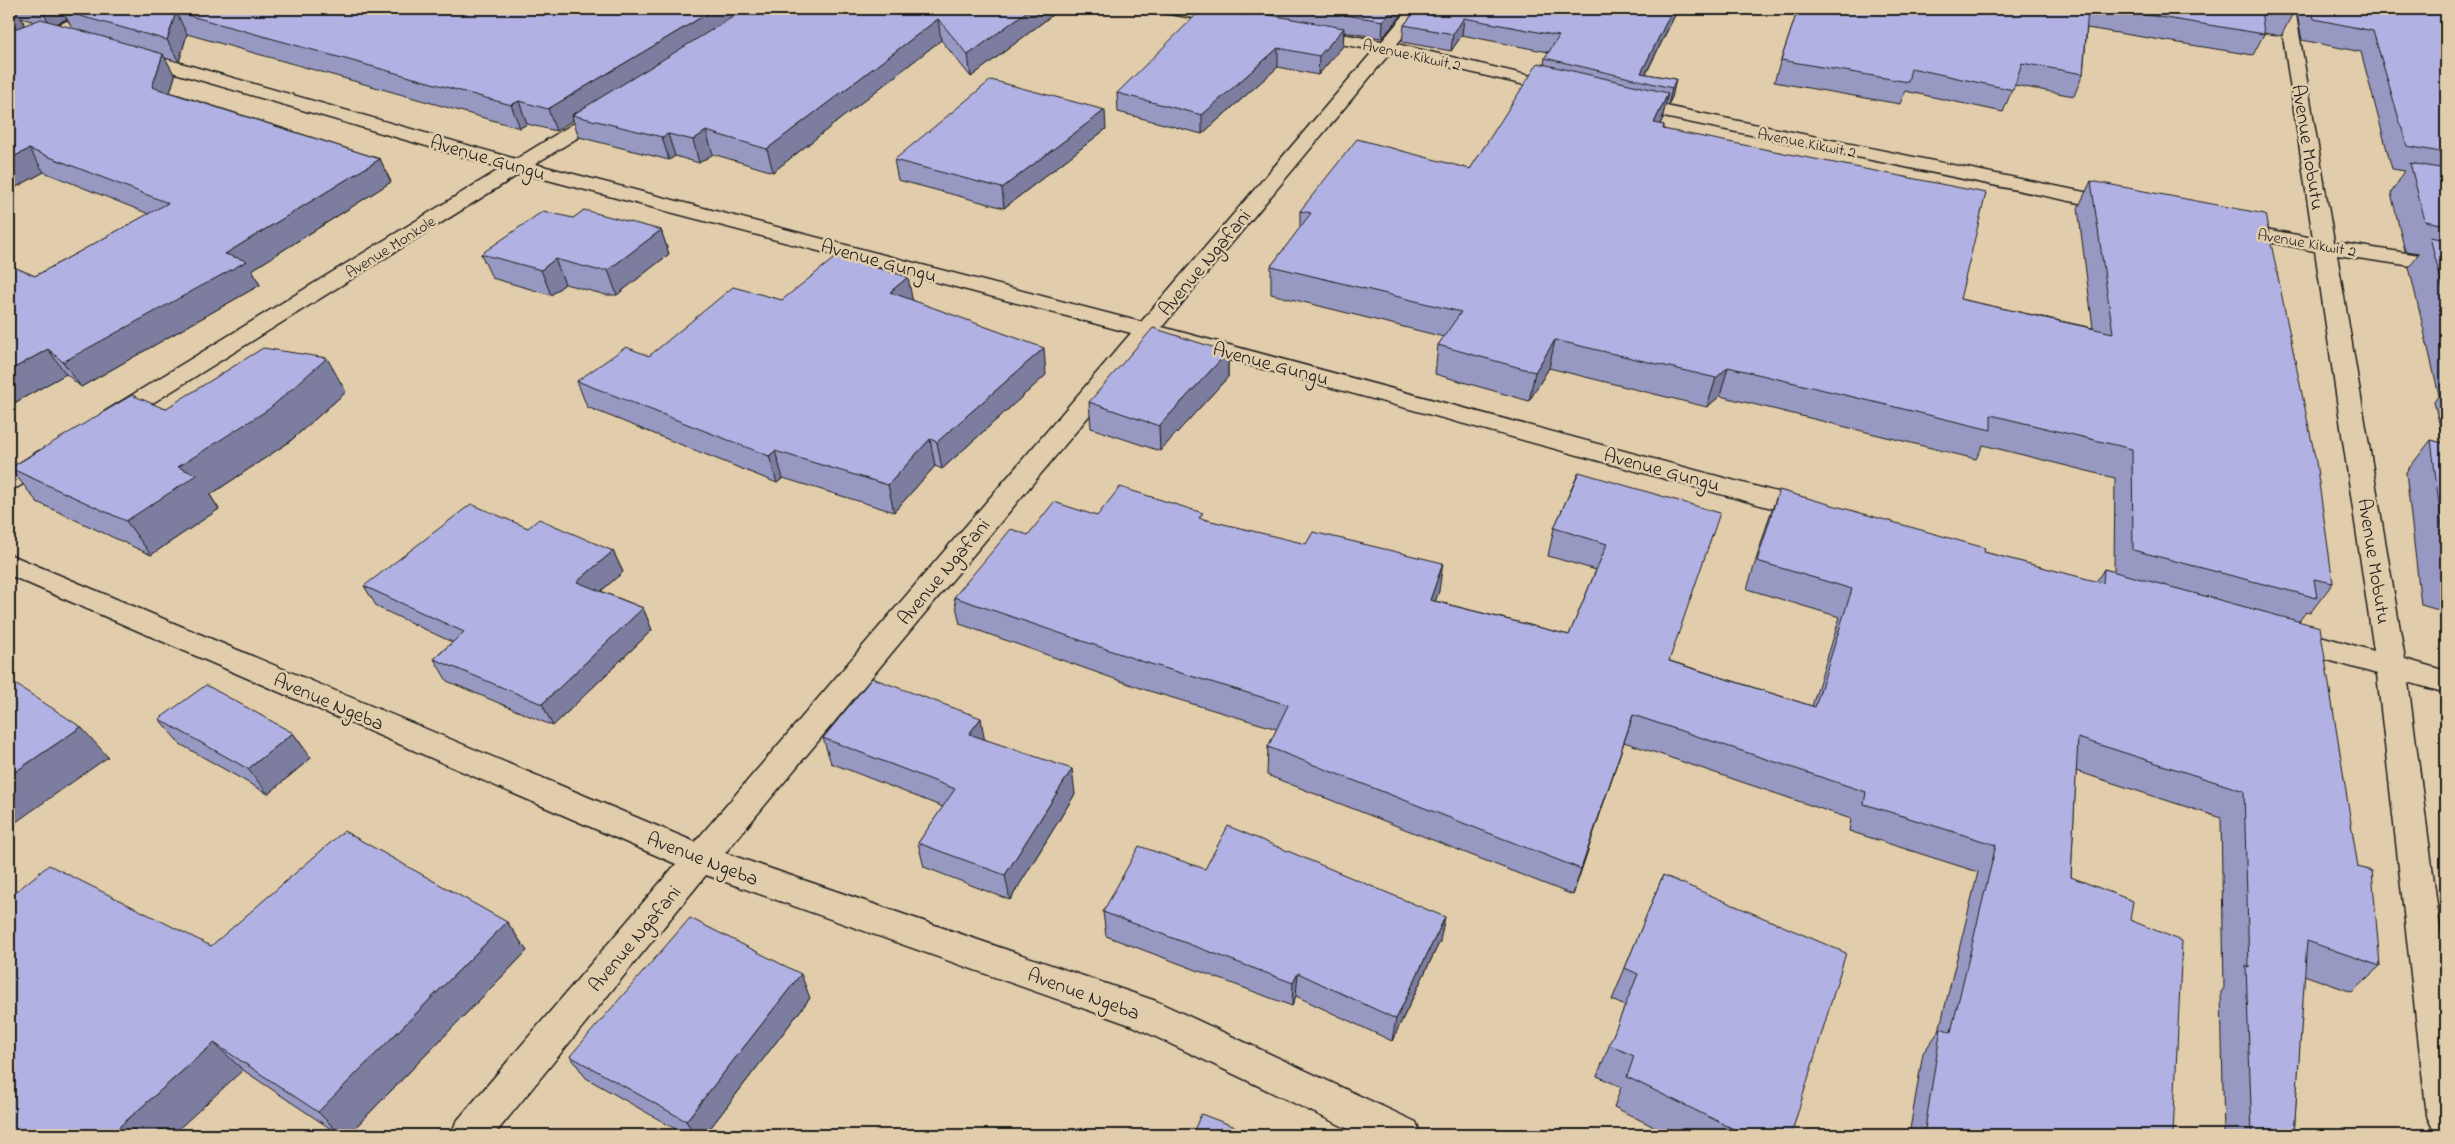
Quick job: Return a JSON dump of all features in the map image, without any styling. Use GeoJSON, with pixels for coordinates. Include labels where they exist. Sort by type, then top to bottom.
{"type":"FeatureCollection","features":[{"type":"Feature","properties":{"kind":"street"},"geometry":{"type":"LineString","coordinates":[[9,52],[109,9]]}},
{"type":"Feature","properties":{"kind":"street"},"geometry":{"type":"LineString","coordinates":[[1170,9],[1255,24]]}},
{"type":"Feature","properties":{"kind":"street","name":"Avenue Ngafani"},"geometry":{"type":"LineString","coordinates":[[470,1135],[700,859],[1418,9]]}},
{"type":"Feature","properties":{"kind":"street","name":"Avenue Mobutu"},"geometry":{"type":"LineString","coordinates":[[2287,9],[2391,666],[2446,1116]]}},
{"type":"Feature","properties":{"kind":"street"},"geometry":{"type":"LineString","coordinates":[[18,23],[83,41]]}},
{"type":"Feature","properties":{"kind":"street","name":"Avenue Kikwit 2"},"geometry":{"type":"LineString","coordinates":[[1293,30],[1387,47],[1579,92]]}},
{"type":"Feature","properties":{"kind":"street","name":"Avenue Gungu"},"geometry":{"type":"LineString","coordinates":[[111,49],[518,166],[1147,330],[1832,515]]}},
{"type":"Feature","properties":{"kind":"street","name":"Avenue Monkole"},"geometry":{"type":"LineString","coordinates":[[94,429],[627,98]]}},
{"type":"Feature","properties":{"kind":"street","name":"Avenue Kikwit 2"},"geometry":{"type":"LineString","coordinates":[[1608,99],[1675,115],[2140,210]]}},
{"type":"Feature","properties":{"kind":"street","name":"Avenue Kikwit 2"},"geometry":{"type":"LineString","coordinates":[[2218,225],[2325,247],[2446,264]]}},
{"type":"Feature","properties":{"kind":"street"},"geometry":{"type":"LineString","coordinates":[[9,481],[68,444]]}},
{"type":"Feature","properties":{"kind":"street","name":"Avenue Ngeba"},"geometry":{"type":"LineString","coordinates":[[9,564],[700,859],[1143,1013],[1402,1135]]}},
{"type":"Feature","properties":{"kind":"street"},"geometry":{"type":"LineString","coordinates":[[2266,632],[2446,682]]}},
{"type":"Feature","properties":{"kind":"building"},"geometry":{"type":"Polygon","coordinates":[[[68,9],[715,9],[548,109],[519,101],[511,105],[176,12],[167,40],[62,11],[68,9]]]}},
{"type":"Feature","properties":{"kind":"building"},"geometry":{"type":"Polygon","coordinates":[[[746,9],[1030,9],[968,55],[938,19],[767,149],[706,131],[693,140],[668,134],[662,137],[572,115],[746,9]]]}},
{"type":"Feature","properties":{"kind":"building"},"geometry":{"type":"Polygon","coordinates":[[[1202,9],[1242,15],[1247,11],[1344,28],[1319,56],[1278,48],[1202,115],[1117,93],[1202,9]]]}},
{"type":"Feature","properties":{"kind":"building"},"geometry":{"type":"Polygon","coordinates":[[[1308,9],[1394,9],[1383,21],[1308,9]]]}},
{"type":"Feature","properties":{"kind":"building"},"geometry":{"type":"Polygon","coordinates":[[[1417,9],[1673,9],[1641,73],[1676,79],[1672,88],[1545,58],[1559,36],[1464,18],[1453,34],[1404,25],[1417,9]]]}},
{"type":"Feature","properties":{"kind":"building"},"geometry":{"type":"Polygon","coordinates":[[[1798,9],[2088,9],[2083,74],[2022,63],[2013,90],[1911,68],[1908,82],[1781,60],[1798,9]]]}},
{"type":"Feature","properties":{"kind":"building"},"geometry":{"type":"Polygon","coordinates":[[[2110,9],[2261,9],[2264,34],[2110,9]]]}},
{"type":"Feature","properties":{"kind":"building"},"geometry":{"type":"Polygon","coordinates":[[[2261,9],[2292,9],[2292,15],[2261,9]]]}},
{"type":"Feature","properties":{"kind":"building"},"geometry":{"type":"Polygon","coordinates":[[[2312,9],[2446,9],[2446,153],[2407,146],[2373,31],[2314,19],[2312,9]]]}},
{"type":"Feature","properties":{"kind":"building"},"geometry":{"type":"Polygon","coordinates":[[[9,10],[18,13],[9,17],[9,10]]]}},
{"type":"Feature","properties":{"kind":"building"},"geometry":{"type":"Polygon","coordinates":[[[41,19],[163,54],[152,87],[380,159],[225,254],[247,261],[63,362],[48,349],[9,371],[9,265],[35,276],[168,203],[29,149],[9,159],[9,31],[41,19]]]}},
{"type":"Feature","properties":{"kind":"building"},"geometry":{"type":"Polygon","coordinates":[[[1538,63],[1668,93],[1654,123],[1664,125],[1663,129],[1986,193],[1960,299],[2113,333],[2091,181],[2265,214],[2316,462],[2333,583],[2314,579],[2317,598],[2133,550],[2132,449],[1991,415],[1991,430],[1728,367],[1716,378],[1555,340],[1535,372],[1438,345],[1461,312],[1271,266],[1311,213],[1300,211],[1357,139],[1470,169],[1538,63]]]}},
{"type":"Feature","properties":{"kind":"building"},"geometry":{"type":"Polygon","coordinates":[[[991,80],[1105,110],[1002,188],[894,160],[991,80]]]}},
{"type":"Feature","properties":{"kind":"building"},"geometry":{"type":"Polygon","coordinates":[[[2410,163],[2446,169],[2446,225],[2425,221],[2410,163]]]}},
{"type":"Feature","properties":{"kind":"building"},"geometry":{"type":"Polygon","coordinates":[[[584,210],[661,230],[608,270],[597,270],[555,259],[541,270],[481,254],[543,211],[573,218],[584,210]]]}},
{"type":"Feature","properties":{"kind":"building"},"geometry":{"type":"Polygon","coordinates":[[[2430,237],[2446,240],[2446,300],[2430,237]]]}},
{"type":"Feature","properties":{"kind":"building"},"geometry":{"type":"Polygon","coordinates":[[[837,256],[908,277],[890,292],[1044,348],[937,442],[930,439],[888,485],[775,451],[769,456],[577,381],[626,347],[649,356],[733,287],[782,300],[837,256]]]}},
{"type":"Feature","properties":{"kind":"building"},"geometry":{"type":"Polygon","coordinates":[[[1153,328],[1228,352],[1159,426],[1089,402],[1153,328]]]}},
{"type":"Feature","properties":{"kind":"building"},"geometry":{"type":"Polygon","coordinates":[[[263,348],[327,358],[269,409],[178,467],[197,475],[126,521],[10,468],[132,395],[165,409],[263,348]]]}},
{"type":"Feature","properties":{"kind":"building"},"geometry":{"type":"Polygon","coordinates":[[[2431,440],[2446,444],[2446,559],[2431,440]]]}},
{"type":"Feature","properties":{"kind":"building"},"geometry":{"type":"Polygon","coordinates":[[[1579,472],[1720,513],[1669,661],[1815,707],[1852,589],[1757,561],[1779,490],[1985,548],[1984,552],[2103,583],[2104,569],[2320,627],[2358,867],[2372,871],[2380,966],[2307,941],[2294,1135],[2252,1135],[2246,966],[2249,968],[2244,791],[2078,738],[2071,877],[2133,901],[2130,920],[2182,941],[2173,1135],[1924,1135],[1941,1028],[1951,1032],[1996,845],[1864,804],[1866,792],[1633,715],[1581,869],[1268,747],[1288,705],[1144,662],[954,597],[1011,529],[1028,535],[1054,502],[1097,516],[1120,487],[1203,513],[1199,518],[1306,544],[1313,532],[1443,563],[1430,600],[1569,635],[1607,544],[1554,528],[1579,472]]]}},
{"type":"Feature","properties":{"kind":"building"},"geometry":{"type":"Polygon","coordinates":[[[471,504],[528,528],[539,519],[613,551],[577,582],[643,608],[542,704],[434,659],[464,632],[364,586],[471,504]]]}},
{"type":"Feature","properties":{"kind":"building"},"geometry":{"type":"Polygon","coordinates":[[[872,678],[981,718],[969,734],[1072,769],[1005,875],[918,843],[955,789],[823,738],[872,678]]]}},
{"type":"Feature","properties":{"kind":"building"},"geometry":{"type":"Polygon","coordinates":[[[9,680],[81,727],[9,776],[9,680]]]}},
{"type":"Feature","properties":{"kind":"building"},"geometry":{"type":"Polygon","coordinates":[[[206,685],[293,733],[248,769],[159,719],[206,685]]]}},
{"type":"Feature","properties":{"kind":"building"},"geometry":{"type":"Polygon","coordinates":[[[1228,826],[1445,917],[1396,1019],[1298,973],[1293,983],[1103,912],[1139,846],[1205,869],[1228,826]]]}},
{"type":"Feature","properties":{"kind":"building"},"geometry":{"type":"Polygon","coordinates":[[[344,831],[507,922],[318,1112],[214,1043],[110,1135],[9,1135],[9,893],[12,895],[49,865],[211,946],[344,831]]]}},
{"type":"Feature","properties":{"kind":"building"},"geometry":{"type":"Polygon","coordinates":[[[1663,875],[1846,953],[1791,1135],[1746,1135],[1627,1077],[1634,1056],[1609,1045],[1638,974],[1625,968],[1663,875]]]}},
{"type":"Feature","properties":{"kind":"building"},"geometry":{"type":"Polygon","coordinates":[[[690,918],[801,974],[686,1121],[570,1056],[690,918]]]}},
{"type":"Feature","properties":{"kind":"building"},"geometry":{"type":"Polygon","coordinates":[[[1201,1114],[1257,1135],[1192,1135],[1201,1114]]]}}]}
